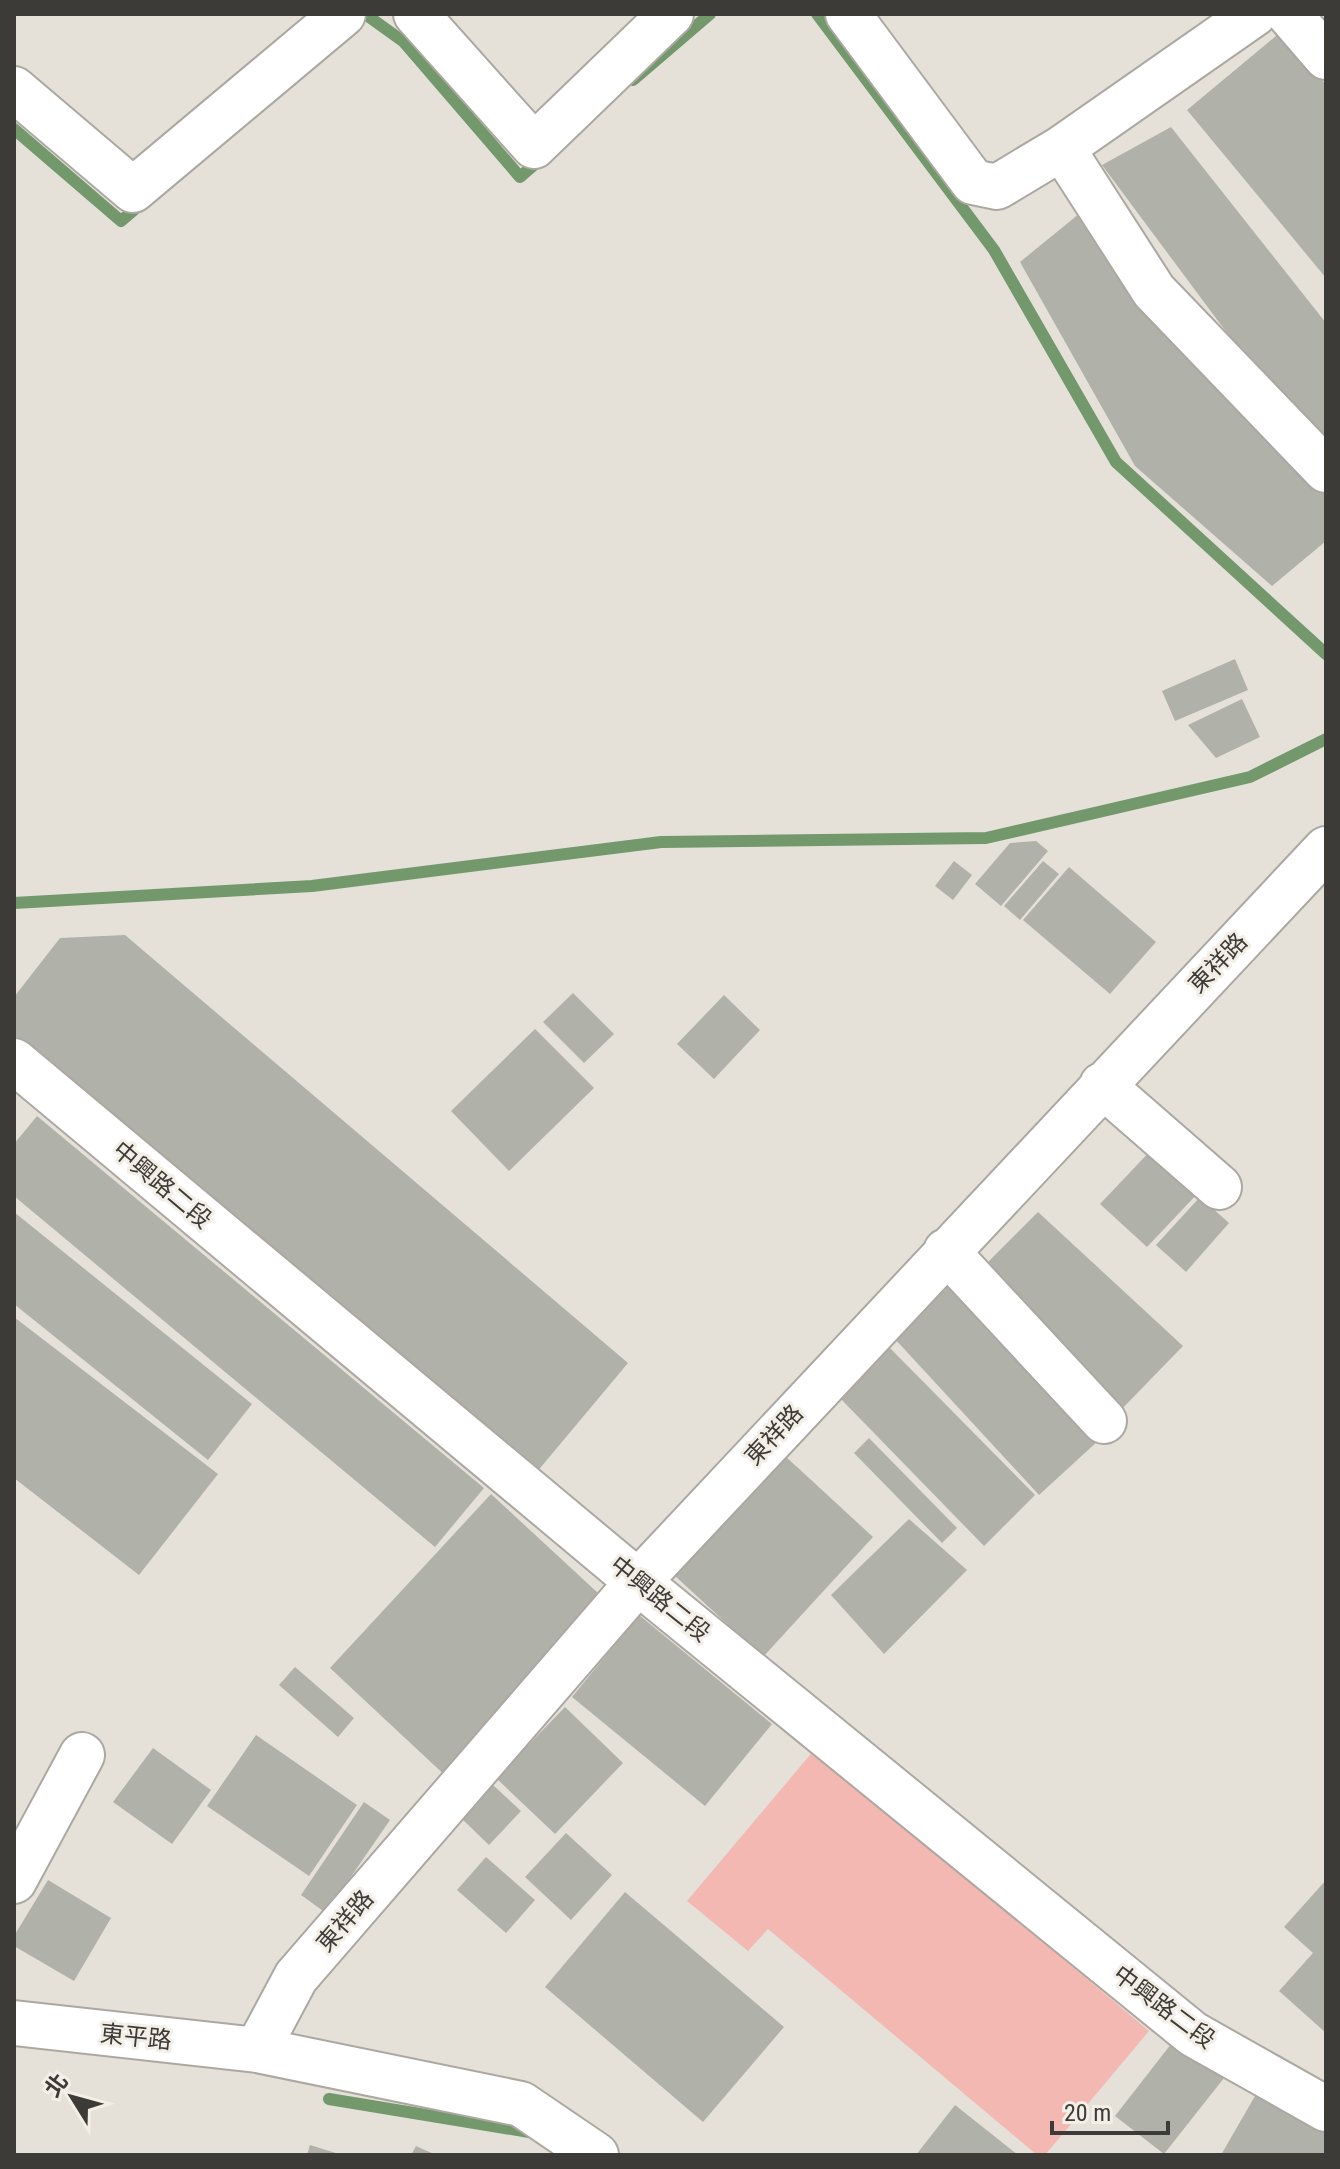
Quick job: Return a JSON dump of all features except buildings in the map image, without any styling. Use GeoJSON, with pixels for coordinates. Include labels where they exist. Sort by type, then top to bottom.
{"type":"FeatureCollection","features":[{"type":"Feature","properties":{"kind":"street"},"geometry":{"type":"LineString","coordinates":[[14,89],[133,190],[343,14]]}},
{"type":"Feature","properties":{"kind":"street"},"geometry":{"type":"LineString","coordinates":[[416,14],[534,146],[671,14]]}},
{"type":"Feature","properties":{"kind":"street"},"geometry":{"type":"LineString","coordinates":[[848,14],[973,182],[997,187],[1062,148],[1254,14]]}},
{"type":"Feature","properties":{"kind":"street"},"geometry":{"type":"LineString","coordinates":[[1289,14],[1326,57]]}},
{"type":"Feature","properties":{"kind":"street"},"geometry":{"type":"LineString","coordinates":[[1062,148],[1154,291],[1326,470]]}},
{"type":"Feature","properties":{"kind":"street","name":"東祥路"},"geometry":{"type":"LineString","coordinates":[[257,2050],[296,1977],[638,1582],[946,1251],[1113,1095],[1326,849]]}},
{"type":"Feature","properties":{"kind":"street","name":"中興路二段"},"geometry":{"type":"LineString","coordinates":[[21,1079],[1193,2034],[1326,2109]]}},
{"type":"Feature","properties":{"kind":"street"},"geometry":{"type":"LineString","coordinates":[[1113,1095],[1219,1187]]}},
{"type":"Feature","properties":{"kind":"street"},"geometry":{"type":"LineString","coordinates":[[946,1251],[1104,1421]]}},
{"type":"Feature","properties":{"kind":"street"},"geometry":{"type":"LineString","coordinates":[[14,1881],[82,1755]]}},
{"type":"Feature","properties":{"kind":"street","name":"東平路"},"geometry":{"type":"LineString","coordinates":[[14,2023],[257,2050],[521,2104],[596,2155]]}},
{"type":"Feature","properties":{"kind":"shaded area"},"geometry":{"type":"Polygon","coordinates":[[[815,1749],[1149,2031],[1045,2155],[1037,2155],[768,1929],[748,1951],[687,1901],[815,1749]]]}},
{"type":"Feature","properties":{"kind":"waterway"},"geometry":{"type":"LineString","coordinates":[[365,14],[404,42],[520,177],[543,157]]}},
{"type":"Feature","properties":{"kind":"waterway"},"geometry":{"type":"LineString","coordinates":[[633,80],[710,14]]}},
{"type":"Feature","properties":{"kind":"waterway"},"geometry":{"type":"LineString","coordinates":[[817,14],[994,250],[1116,462],[1326,654]]}},
{"type":"Feature","properties":{"kind":"waterway"},"geometry":{"type":"LineString","coordinates":[[14,129],[121,221],[142,203]]}},
{"type":"Feature","properties":{"kind":"waterway"},"geometry":{"type":"LineString","coordinates":[[14,903],[312,886],[661,842],[986,838],[1250,777],[1326,739]]}},
{"type":"Feature","properties":{"kind":"waterway"},"geometry":{"type":"LineString","coordinates":[[329,2099],[535,2133]]}}]}
